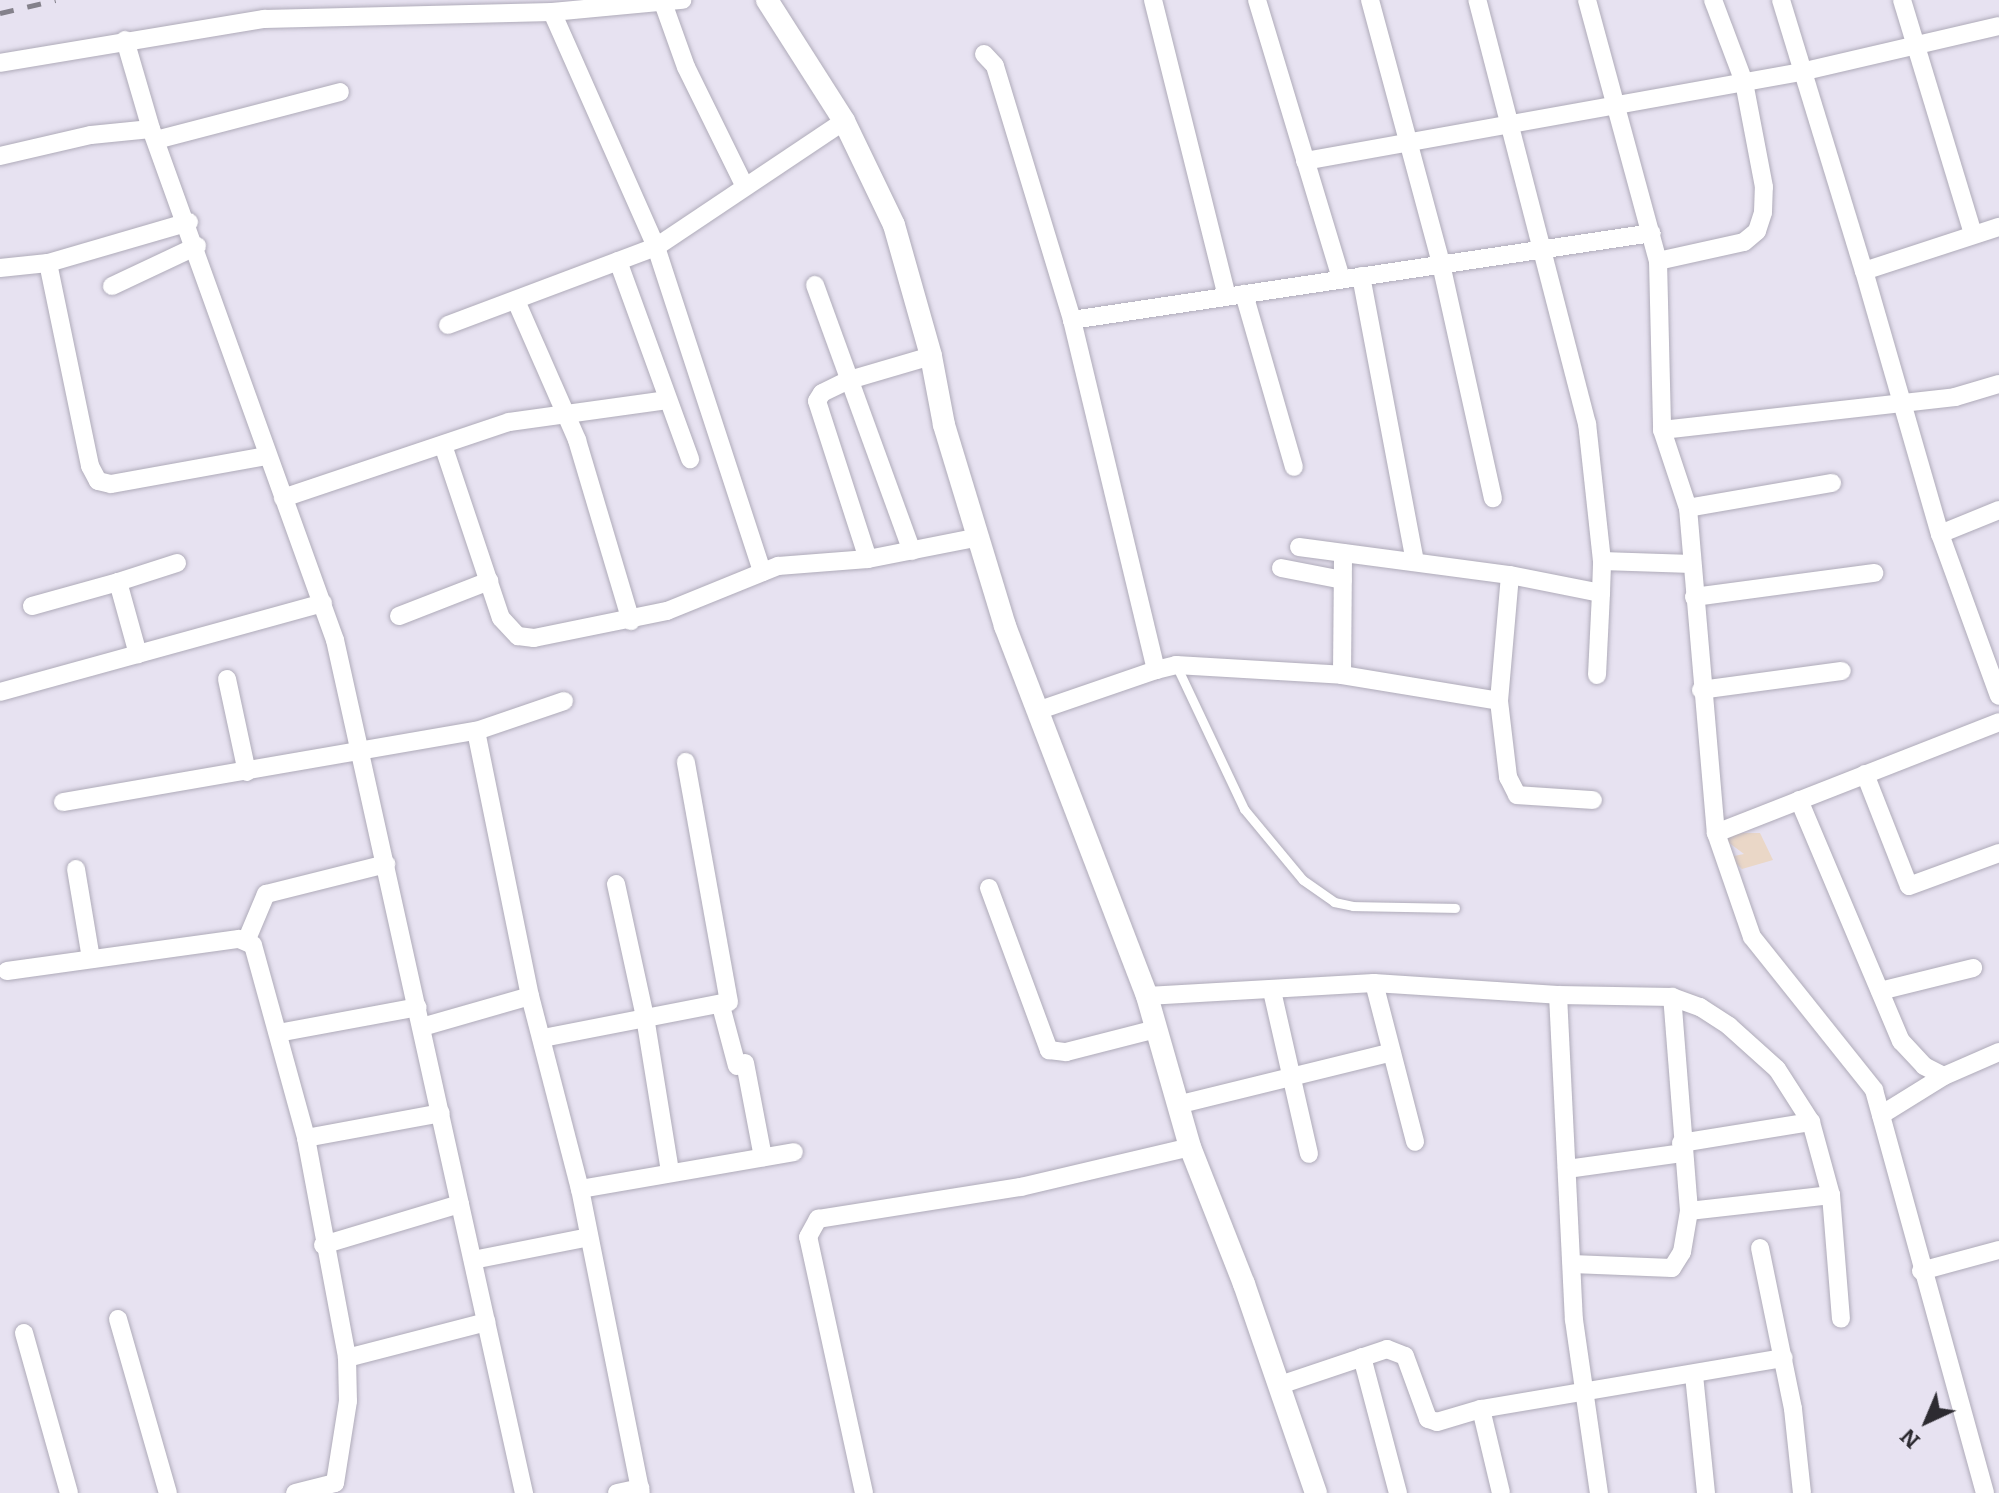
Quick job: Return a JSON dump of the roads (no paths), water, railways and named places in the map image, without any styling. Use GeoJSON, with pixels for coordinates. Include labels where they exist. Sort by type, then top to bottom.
{"type":"FeatureCollection","features":[{"type":"Feature","properties":{"kind":"street"},"geometry":{"type":"LineString","coordinates":[[0,63],[264,19],[552,12],[682,0]]}},
{"type":"Feature","properties":{"kind":"street"},"geometry":{"type":"LineString","coordinates":[[767,0],[844,121],[894,225],[931,356],[944,425],[979,537],[1037,711],[1147,996],[1190,1147],[1280,1385],[1316,1493]]}},
{"type":"Feature","properties":{"kind":"street"},"geometry":{"type":"LineString","coordinates":[[1153,0],[1236,295],[1294,467]]}},
{"type":"Feature","properties":{"kind":"street"},"geometry":{"type":"LineString","coordinates":[[1257,0],[1341,279]]}},
{"type":"Feature","properties":{"kind":"street"},"geometry":{"type":"LineString","coordinates":[[1370,0],[1441,264],[1493,498]]}},
{"type":"Feature","properties":{"kind":"street"},"geometry":{"type":"LineString","coordinates":[[1477,0],[1587,424],[1602,561],[1597,675]]}},
{"type":"Feature","properties":{"kind":"street"},"geometry":{"type":"LineString","coordinates":[[1587,0],[1658,261],[1662,430],[1688,508],[1701,690],[1716,833],[1752,937],[1862,1070],[1881,1115],[1921,1271],[1985,1493]]}},
{"type":"Feature","properties":{"kind":"street"},"geometry":{"type":"LineString","coordinates":[[1658,261],[1728,249],[1757,231],[1764,187],[1744,82],[1713,0]]}},
{"type":"Feature","properties":{"kind":"street"},"geometry":{"type":"LineString","coordinates":[[1781,0],[1940,534],[1999,696]]}},
{"type":"Feature","properties":{"kind":"street"},"geometry":{"type":"LineString","coordinates":[[1902,0],[1973,233]]}},
{"type":"Feature","properties":{"kind":"street"},"geometry":{"type":"LineString","coordinates":[[662,1],[686,67],[744,185]]}},
{"type":"Feature","properties":{"kind":"street"},"geometry":{"type":"LineString","coordinates":[[552,12],[656,247],[762,572]]}},
{"type":"Feature","properties":{"kind":"street"},"geometry":{"type":"LineString","coordinates":[[1305,161],[1510,125],[1616,102],[1801,72],[1999,26]]}},
{"type":"Feature","properties":{"kind":"street"},"geometry":{"type":"LineString","coordinates":[[125,40],[154,135],[189,222],[267,456],[323,603],[386,864],[524,1493]]}},
{"type":"Feature","properties":{"kind":"street"},"geometry":{"type":"LineString","coordinates":[[984,54],[995,66],[1072,320],[1156,670]]}},
{"type":"Feature","properties":{"kind":"street"},"geometry":{"type":"LineString","coordinates":[[0,156],[91,135],[154,135],[340,92]]}},
{"type":"Feature","properties":{"kind":"street"},"geometry":{"type":"LineString","coordinates":[[448,325],[517,303],[656,247],[744,185],[844,121]]}},
{"type":"Feature","properties":{"kind":"street"},"geometry":{"type":"LineString","coordinates":[[0,268],[48,263],[189,222]]}},
{"type":"Feature","properties":{"kind":"street"},"geometry":{"type":"LineString","coordinates":[[1864,271],[1999,227]]}},
{"type":"Feature","properties":{"kind":"street"},"geometry":{"type":"LineString","coordinates":[[1072,320],[1652,233]]}},
{"type":"Feature","properties":{"kind":"street"},"geometry":{"type":"LineString","coordinates":[[112,286],[197,246]]}},
{"type":"Feature","properties":{"kind":"street"},"geometry":{"type":"LineString","coordinates":[[618,261],[690,459]]}},
{"type":"Feature","properties":{"kind":"street"},"geometry":{"type":"LineString","coordinates":[[48,263],[90,466],[98,481],[111,484],[267,456]]}},
{"type":"Feature","properties":{"kind":"street"},"geometry":{"type":"LineString","coordinates":[[1361,276],[1415,562]]}},
{"type":"Feature","properties":{"kind":"street"},"geometry":{"type":"LineString","coordinates":[[815,285],[912,551]]}},
{"type":"Feature","properties":{"kind":"street"},"geometry":{"type":"LineString","coordinates":[[517,303],[566,414],[631,621]]}},
{"type":"Feature","properties":{"kind":"street"},"geometry":{"type":"LineString","coordinates":[[868,559],[818,414],[822,393],[849,380],[931,356]]}},
{"type":"Feature","properties":{"kind":"street"},"geometry":{"type":"LineString","coordinates":[[1662,430],[1900,404],[1999,384]]}},
{"type":"Feature","properties":{"kind":"street"},"geometry":{"type":"LineString","coordinates":[[283,498],[509,422],[667,400]]}},
{"type":"Feature","properties":{"kind":"street"},"geometry":{"type":"LineString","coordinates":[[443,445],[501,618],[518,636],[534,638],[631,621],[699,601],[762,572],[868,559],[979,537]]}},
{"type":"Feature","properties":{"kind":"street"},"geometry":{"type":"LineString","coordinates":[[1688,508],[1832,483]]}},
{"type":"Feature","properties":{"kind":"street"},"geometry":{"type":"LineString","coordinates":[[1940,534],[1999,510]]}},
{"type":"Feature","properties":{"kind":"street"},"geometry":{"type":"LineString","coordinates":[[1299,547],[1510,575],[1601,593]]}},
{"type":"Feature","properties":{"kind":"street"},"geometry":{"type":"LineString","coordinates":[[1342,675],[1343,553]]}},
{"type":"Feature","properties":{"kind":"street"},"geometry":{"type":"LineString","coordinates":[[1602,561],[1692,564]]}},
{"type":"Feature","properties":{"kind":"street"},"geometry":{"type":"LineString","coordinates":[[32,606],[177,563]]}},
{"type":"Feature","properties":{"kind":"street"},"geometry":{"type":"LineString","coordinates":[[1281,568],[1343,580]]}},
{"type":"Feature","properties":{"kind":"street"},"geometry":{"type":"LineString","coordinates":[[1694,597],[1874,573]]}},
{"type":"Feature","properties":{"kind":"street"},"geometry":{"type":"LineString","coordinates":[[1510,575],[1499,701],[1508,777],[1517,795],[1593,800]]}},
{"type":"Feature","properties":{"kind":"street"},"geometry":{"type":"LineString","coordinates":[[399,616],[489,581]]}},
{"type":"Feature","properties":{"kind":"street"},"geometry":{"type":"LineString","coordinates":[[118,582],[138,654]]}},
{"type":"Feature","properties":{"kind":"street"},"geometry":{"type":"LineString","coordinates":[[0,692],[323,603]]}},
{"type":"Feature","properties":{"kind":"street"},"geometry":{"type":"LineString","coordinates":[[1037,711],[1176,665],[1342,675],[1499,701]]}},
{"type":"Feature","properties":{"kind":"street"},"geometry":{"type":"LineString","coordinates":[[1701,690],[1842,671]]}},
{"type":"Feature","properties":{"kind":"street"},"geometry":{"type":"LineString","coordinates":[[227,679],[247,772]]}},
{"type":"Feature","properties":{"kind":"street"},"geometry":{"type":"LineString","coordinates":[[63,802],[476,731],[564,701]]}},
{"type":"Feature","properties":{"kind":"street"},"geometry":{"type":"LineString","coordinates":[[1716,833],[1999,722]]}},
{"type":"Feature","properties":{"kind":"street"},"geometry":{"type":"LineString","coordinates":[[476,731],[530,996],[580,1189],[640,1491],[617,1493]]}},
{"type":"Feature","properties":{"kind":"street"},"geometry":{"type":"LineString","coordinates":[[543,1038],[645,1017],[721,1006],[729,1002],[686,762]]}},
{"type":"Feature","properties":{"kind":"street"},"geometry":{"type":"LineString","coordinates":[[1865,774],[1909,886],[1999,853]]}},
{"type":"Feature","properties":{"kind":"street"},"geometry":{"type":"LineString","coordinates":[[1799,800],[1901,1041],[1924,1066],[1944,1076]]}},
{"type":"Feature","properties":{"kind":"street"},"geometry":{"type":"LineString","coordinates":[[247,939],[266,894],[386,864]]}},
{"type":"Feature","properties":{"kind":"street"},"geometry":{"type":"LineString","coordinates":[[76,869],[91,959]]}},
{"type":"Feature","properties":{"kind":"street"},"geometry":{"type":"LineString","coordinates":[[616,884],[645,1017],[670,1171]]}},
{"type":"Feature","properties":{"kind":"street"},"geometry":{"type":"LineString","coordinates":[[989,888],[1049,1050],[1066,1052],[1156,1029]]}},
{"type":"Feature","properties":{"kind":"street"},"geometry":{"type":"LineString","coordinates":[[7,971],[247,939]]}},
{"type":"Feature","properties":{"kind":"street"},"geometry":{"type":"LineString","coordinates":[[247,939],[257,956],[306,1138],[323,1245],[347,1358],[348,1401],[335,1483]]}},
{"type":"Feature","properties":{"kind":"street"},"geometry":{"type":"LineString","coordinates":[[1880,991],[1973,968]]}},
{"type":"Feature","properties":{"kind":"street"},"geometry":{"type":"LineString","coordinates":[[1147,996],[1374,983],[1558,995],[1672,997],[1700,1007],[1748,1042],[1777,1069],[1811,1122],[1831,1195],[1841,1319]]}},
{"type":"Feature","properties":{"kind":"street"},"geometry":{"type":"LineString","coordinates":[[1374,983],[1415,1142]]}},
{"type":"Feature","properties":{"kind":"street"},"geometry":{"type":"LineString","coordinates":[[1272,991],[1309,1154]]}},
{"type":"Feature","properties":{"kind":"street"},"geometry":{"type":"LineString","coordinates":[[1558,995],[1574,1320],[1599,1493]]}},
{"type":"Feature","properties":{"kind":"street"},"geometry":{"type":"LineString","coordinates":[[422,1027],[530,996]]}},
{"type":"Feature","properties":{"kind":"street"},"geometry":{"type":"LineString","coordinates":[[1572,1264],[1672,1268],[1682,1252],[1689,1211],[1681,1148],[1672,997]]}},
{"type":"Feature","properties":{"kind":"street"},"geometry":{"type":"LineString","coordinates":[[721,1006],[741,1065],[763,1157]]}},
{"type":"Feature","properties":{"kind":"street"},"geometry":{"type":"LineString","coordinates":[[278,1033],[418,1007]]}},
{"type":"Feature","properties":{"kind":"street"},"geometry":{"type":"LineString","coordinates":[[1177,1105],[1392,1052]]}},
{"type":"Feature","properties":{"kind":"street"},"geometry":{"type":"LineString","coordinates":[[1881,1115],[1944,1076],[1999,1052]]}},
{"type":"Feature","properties":{"kind":"street"},"geometry":{"type":"LineString","coordinates":[[306,1138],[441,1113]]}},
{"type":"Feature","properties":{"kind":"street"},"geometry":{"type":"LineString","coordinates":[[1567,1169],[1811,1122]]}},
{"type":"Feature","properties":{"kind":"street"},"geometry":{"type":"LineString","coordinates":[[864,1493],[808,1237],[818,1219],[1021,1187],[1190,1147]]}},
{"type":"Feature","properties":{"kind":"street"},"geometry":{"type":"LineString","coordinates":[[580,1189],[670,1171],[794,1152]]}},
{"type":"Feature","properties":{"kind":"street"},"geometry":{"type":"LineString","coordinates":[[1689,1211],[1831,1195]]}},
{"type":"Feature","properties":{"kind":"street"},"geometry":{"type":"LineString","coordinates":[[323,1245],[460,1204]]}},
{"type":"Feature","properties":{"kind":"street"},"geometry":{"type":"LineString","coordinates":[[473,1260],[589,1237]]}},
{"type":"Feature","properties":{"kind":"street"},"geometry":{"type":"LineString","coordinates":[[1760,1248],[1784,1358],[1802,1493]]}},
{"type":"Feature","properties":{"kind":"street"},"geometry":{"type":"LineString","coordinates":[[1921,1271],[1999,1250]]}},
{"type":"Feature","properties":{"kind":"street"},"geometry":{"type":"LineString","coordinates":[[118,1319],[168,1493]]}},
{"type":"Feature","properties":{"kind":"street"},"geometry":{"type":"LineString","coordinates":[[347,1358],[486,1322]]}},
{"type":"Feature","properties":{"kind":"street"},"geometry":{"type":"LineString","coordinates":[[24,1333],[69,1493]]}},
{"type":"Feature","properties":{"kind":"street"},"geometry":{"type":"LineString","coordinates":[[1280,1385],[1387,1349],[1405,1356],[1428,1419],[1437,1422],[1481,1409],[1585,1394],[1784,1358]]}},
{"type":"Feature","properties":{"kind":"street"},"geometry":{"type":"LineString","coordinates":[[1362,1357],[1398,1493]]}},
{"type":"Feature","properties":{"kind":"street"},"geometry":{"type":"LineString","coordinates":[[1694,1375],[1706,1493]]}},
{"type":"Feature","properties":{"kind":"street"},"geometry":{"type":"LineString","coordinates":[[1481,1409],[1501,1493]]}},
{"type":"Feature","properties":{"kind":"street"},"geometry":{"type":"LineString","coordinates":[[295,1493],[335,1483],[351,1493]]}},
{"type":"Feature","properties":{"kind":"lane"},"geometry":{"type":"LineString","coordinates":[[1176,665],[1244,809],[1303,880],[1334,902],[1353,906],[1455,908]]}},
{"type":"Feature","properties":{"kind":"railway"},"geometry":{"type":"LineString","coordinates":[[0,13],[56,0]]}}]}
